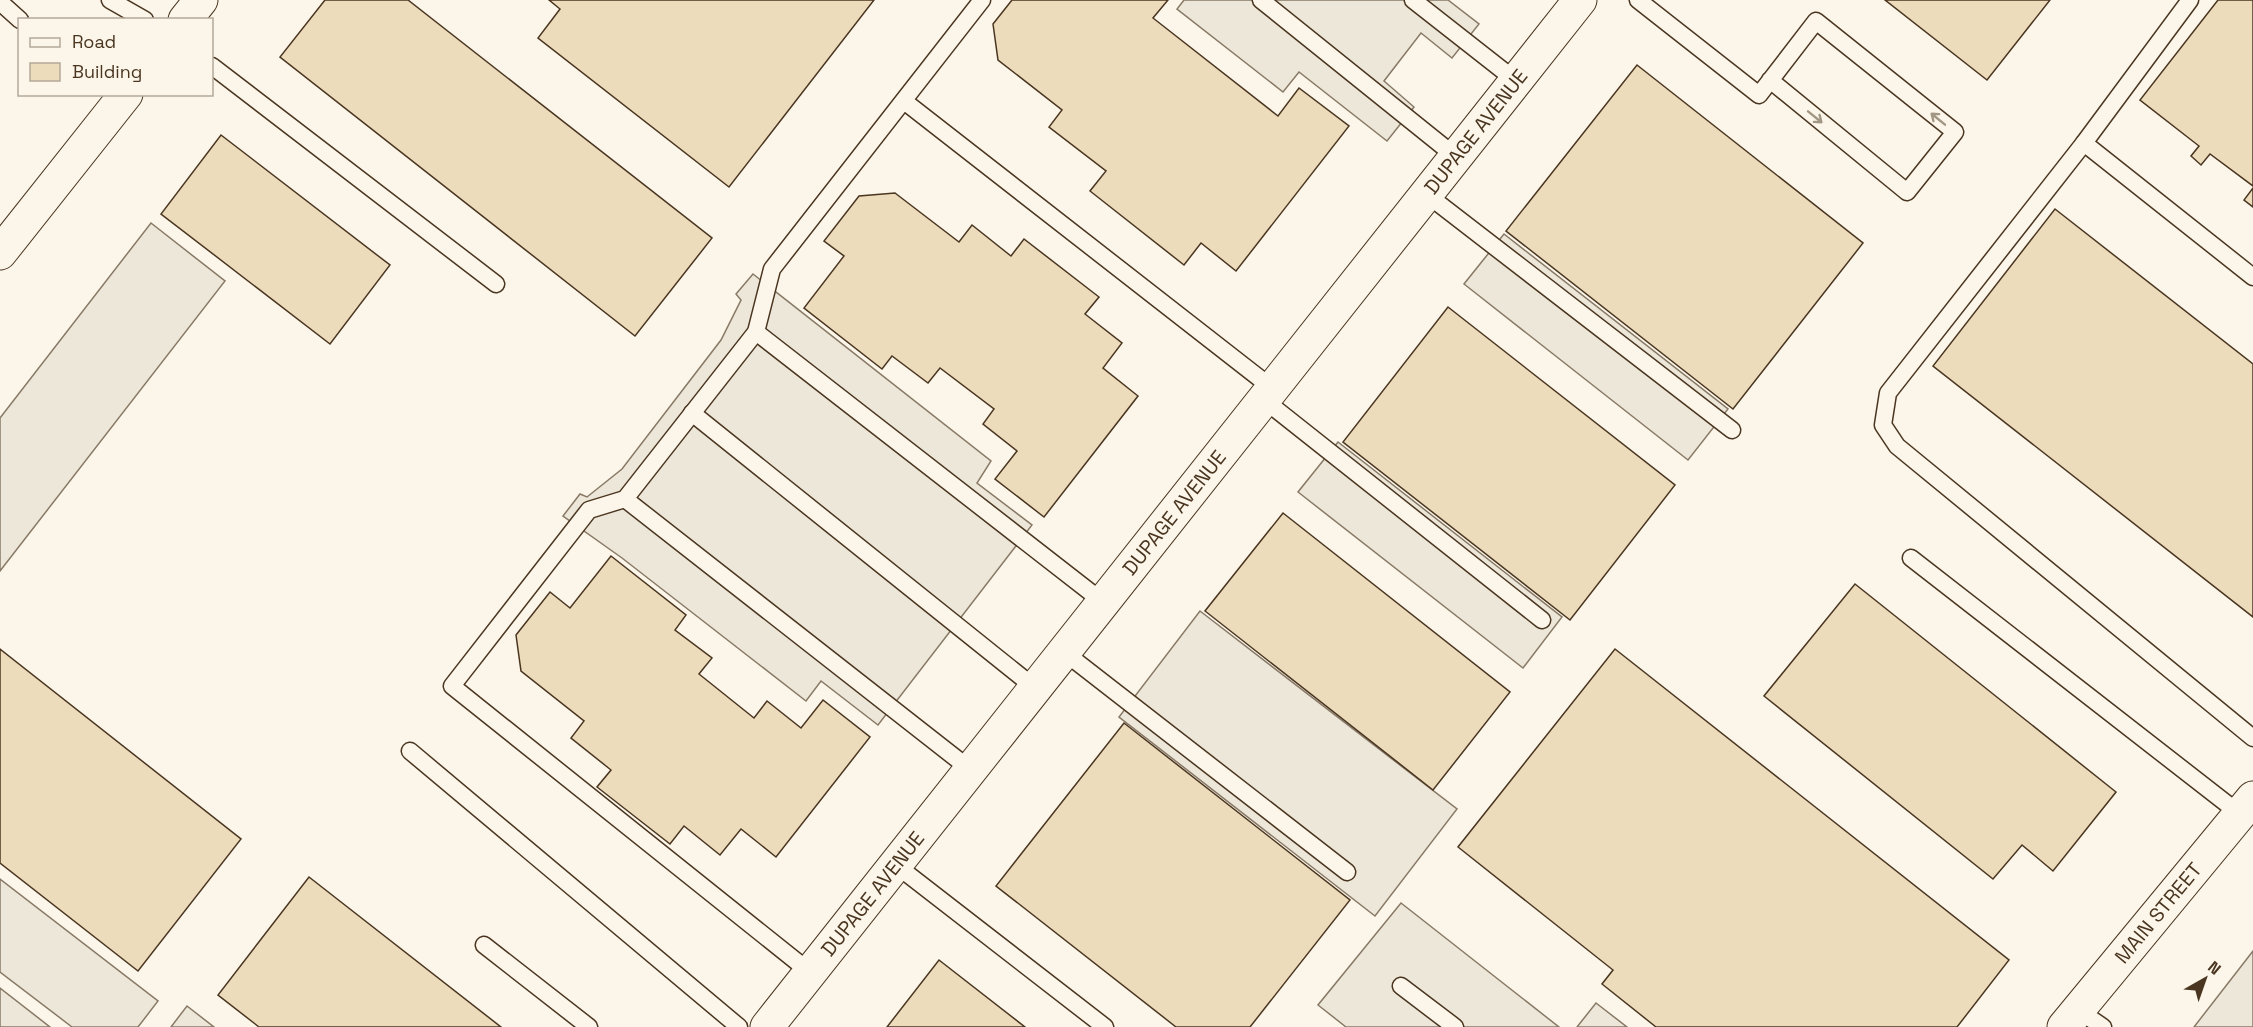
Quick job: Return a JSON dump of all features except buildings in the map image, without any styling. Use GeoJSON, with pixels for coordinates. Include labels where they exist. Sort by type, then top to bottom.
{"type":"FeatureCollection","features":[{"type":"Feature","properties":{"kind":"street"},"geometry":{"type":"LineString","coordinates":[[187,18],[201,0]]}},
{"type":"Feature","properties":{"kind":"street","name":"DUPAGE AVENUE"},"geometry":{"type":"LineString","coordinates":[[767,1027],[1580,0]]}},
{"type":"Feature","properties":{"kind":"street"},"geometry":{"type":"LineString","coordinates":[[0,253],[117,97]]}},
{"type":"Feature","properties":{"kind":"street","name":"MAIN STREET"},"geometry":{"type":"LineString","coordinates":[[2082,1021],[2246,806]]}},
{"type":"Feature","properties":{"kind":"lane"},"geometry":{"type":"LineString","coordinates":[[110,0],[142,18]]}},
{"type":"Feature","properties":{"kind":"lane"},"geometry":{"type":"LineString","coordinates":[[810,973],[452,686],[589,510],[625,499],[756,332],[772,269],[982,0]]}},
{"type":"Feature","properties":{"kind":"lane"},"geometry":{"type":"LineString","coordinates":[[1261,0],[1455,156]]}},
{"type":"Feature","properties":{"kind":"lane"},"geometry":{"type":"LineString","coordinates":[[1413,0],[1515,80]]}},
{"type":"Feature","properties":{"kind":"lane"},"geometry":{"type":"LineString","coordinates":[[1638,0],[1759,95],[1770,80],[1816,21],[1955,132],[1907,192],[1770,80]]}},
{"type":"Feature","properties":{"kind":"lane"},"geometry":{"type":"LineString","coordinates":[[2190,0],[2084,143],[1887,393],[1883,426],[1897,446],[2253,738]]}},
{"type":"Feature","properties":{"kind":"lane"},"geometry":{"type":"LineString","coordinates":[[0,2],[18,18]]}},
{"type":"Feature","properties":{"kind":"lane"},"geometry":{"type":"LineString","coordinates":[[213,67],[496,284]]}},
{"type":"Feature","properties":{"kind":"lane"},"geometry":{"type":"LineString","coordinates":[[903,101],[1267,393],[1542,620]]}},
{"type":"Feature","properties":{"kind":"lane"},"geometry":{"type":"LineString","coordinates":[[2084,143],[2253,277]]}},
{"type":"Feature","properties":{"kind":"lane"},"geometry":{"type":"LineString","coordinates":[[1425,193],[1732,430]]}},
{"type":"Feature","properties":{"kind":"lane"},"geometry":{"type":"LineString","coordinates":[[756,332],[1103,602]]}},
{"type":"Feature","properties":{"kind":"lane"},"geometry":{"type":"LineString","coordinates":[[692,413],[1035,688]]}},
{"type":"Feature","properties":{"kind":"lane"},"geometry":{"type":"LineString","coordinates":[[625,499],[971,770]]}},
{"type":"Feature","properties":{"kind":"lane"},"geometry":{"type":"LineString","coordinates":[[1911,558],[2246,806]]}},
{"type":"Feature","properties":{"kind":"lane"},"geometry":{"type":"LineString","coordinates":[[1064,652],[1347,872]]}},
{"type":"Feature","properties":{"kind":"lane"},"geometry":{"type":"LineString","coordinates":[[410,751],[739,1027]]}},
{"type":"Feature","properties":{"kind":"lane"},"geometry":{"type":"LineString","coordinates":[[896,865],[1105,1027]]}},
{"type":"Feature","properties":{"kind":"lane"},"geometry":{"type":"LineString","coordinates":[[484,945],[589,1027]]}},
{"type":"Feature","properties":{"kind":"lane"},"geometry":{"type":"LineString","coordinates":[[1401,986],[1455,1027]]}},
{"type":"Feature","properties":{"kind":"shaded area"},"geometry":{"type":"Polygon","coordinates":[[[1184,0],[1448,0],[1479,24],[1452,58],[1421,33],[1384,81],[1414,107],[1387,141],[1299,72],[1283,92],[1177,9],[1184,0]]]}},
{"type":"Feature","properties":{"kind":"shaded area"},"geometry":{"type":"Polygon","coordinates":[[[151,223],[225,281],[0,571],[0,418],[151,223]]]}},
{"type":"Feature","properties":{"kind":"shaded area"},"geometry":{"type":"Polygon","coordinates":[[[1504,234],[1728,409],[1688,460],[1464,284],[1504,234]]]}},
{"type":"Feature","properties":{"kind":"shaded area"},"geometry":{"type":"Polygon","coordinates":[[[753,274],[991,461],[977,483],[1032,525],[878,725],[821,681],[806,701],[622,558],[563,516],[580,494],[587,497],[622,469],[721,340],[741,300],[736,294],[753,274]]]}},
{"type":"Feature","properties":{"kind":"shaded area"},"geometry":{"type":"Polygon","coordinates":[[[1338,442],[1562,617],[1523,668],[1298,492],[1338,442]]]}},
{"type":"Feature","properties":{"kind":"shaded area"},"geometry":{"type":"Polygon","coordinates":[[[1200,611],[1457,809],[1375,916],[1119,717],[1200,611]]]}},
{"type":"Feature","properties":{"kind":"shaded area"},"geometry":{"type":"Polygon","coordinates":[[[0,879],[158,1001],[138,1027],[72,1027],[0,972],[0,879]]]}},
{"type":"Feature","properties":{"kind":"shaded area"},"geometry":{"type":"Polygon","coordinates":[[[1401,903],[1559,1027],[1346,1027],[1318,1005],[1401,903]]]}},
{"type":"Feature","properties":{"kind":"shaded area"},"geometry":{"type":"Polygon","coordinates":[[[2253,951],[2253,1027],[2194,1027],[2253,951]]]}},
{"type":"Feature","properties":{"kind":"shaded area"},"geometry":{"type":"Polygon","coordinates":[[[0,988],[50,1027],[0,1027],[0,988]]]}},
{"type":"Feature","properties":{"kind":"shaded area"},"geometry":{"type":"Polygon","coordinates":[[[1596,1003],[1627,1027],[1577,1027],[1596,1003]]]}},
{"type":"Feature","properties":{"kind":"shaded area"},"geometry":{"type":"Polygon","coordinates":[[[187,1006],[214,1027],[171,1027],[187,1006]]]}}]}
